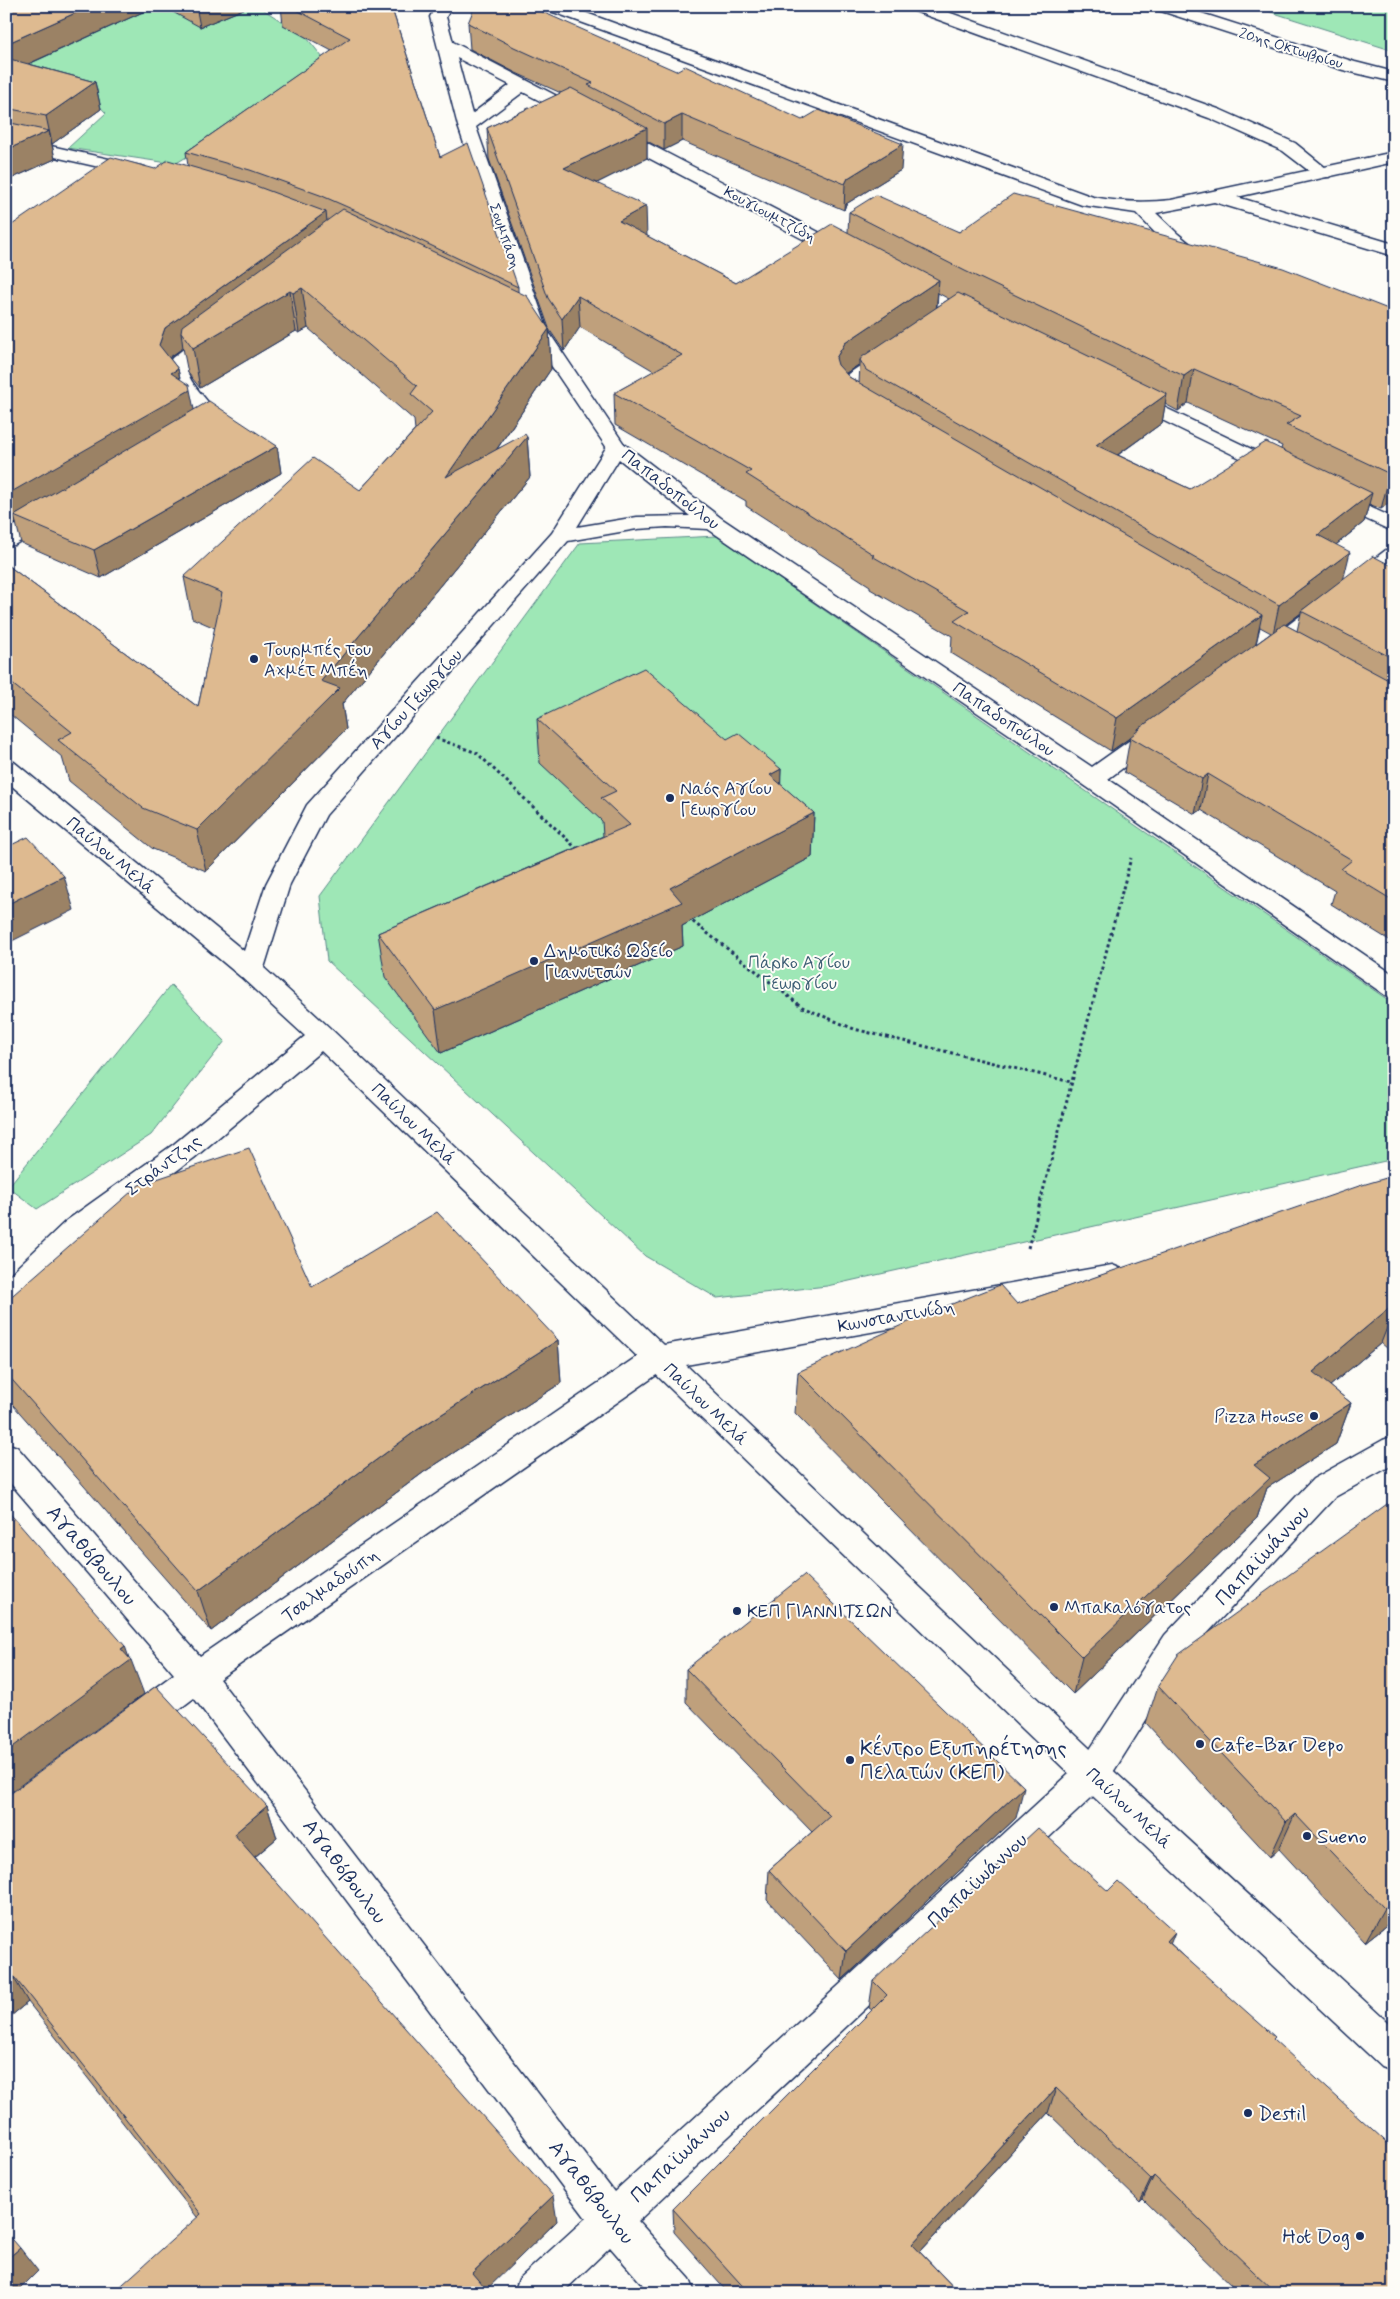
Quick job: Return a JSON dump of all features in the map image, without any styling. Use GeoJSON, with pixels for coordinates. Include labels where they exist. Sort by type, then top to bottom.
{"type":"FeatureCollection","features":[{"type":"Feature","properties":{"kind":"street","name":"Σουμπάση"},"geometry":{"type":"LineString","coordinates":[[444,6],[438,17],[467,126],[538,331],[616,447]]}},
{"type":"Feature","properties":{"kind":"street"},"geometry":{"type":"LineString","coordinates":[[551,6],[1088,201],[1117,208],[1143,210],[1216,197],[1394,157]]}},
{"type":"Feature","properties":{"kind":"street"},"geometry":{"type":"LineString","coordinates":[[915,6],[1223,117],[1289,147],[1323,173]]}},
{"type":"Feature","properties":{"kind":"street","name":"20ης Οκτωβρίου"},"geometry":{"type":"LineString","coordinates":[[1161,6],[1331,60],[1394,76]]}},
{"type":"Feature","properties":{"kind":"street","name":"Κουγιουμτζίδη"},"geometry":{"type":"LineString","coordinates":[[444,44],[866,264]]}},
{"type":"Feature","properties":{"kind":"street"},"geometry":{"type":"LineString","coordinates":[[467,126],[523,84]]}},
{"type":"Feature","properties":{"kind":"street"},"geometry":{"type":"LineString","coordinates":[[6,141],[155,175]]}},
{"type":"Feature","properties":{"kind":"street"},"geometry":{"type":"LineString","coordinates":[[1216,197],[1394,250]]}},
{"type":"Feature","properties":{"kind":"street"},"geometry":{"type":"LineString","coordinates":[[1143,210],[1170,238],[1212,266]]}},
{"type":"Feature","properties":{"kind":"street"},"geometry":{"type":"LineString","coordinates":[[512,318],[538,331]]}},
{"type":"Feature","properties":{"kind":"street"},"geometry":{"type":"LineString","coordinates":[[179,439],[205,424],[209,418],[208,413],[189,392],[176,373],[176,367],[179,362],[230,323]]}},
{"type":"Feature","properties":{"kind":"street"},"geometry":{"type":"LineString","coordinates":[[882,419],[856,404],[848,396],[846,389],[852,380],[907,343]]}},
{"type":"Feature","properties":{"kind":"street"},"geometry":{"type":"LineString","coordinates":[[1116,390],[1295,478]]}},
{"type":"Feature","properties":{"kind":"street","name":"Παπαδοπούλου"},"geometry":{"type":"LineString","coordinates":[[616,447],[713,523],[1092,779],[1394,988]]}},
{"type":"Feature","properties":{"kind":"street","name":"Αγίου Γεωργίου"},"geometry":{"type":"LineString","coordinates":[[250,970],[278,884],[316,811],[561,536],[616,447]]}},
{"type":"Feature","properties":{"kind":"street"},"geometry":{"type":"LineString","coordinates":[[1322,491],[1394,526]]}},
{"type":"Feature","properties":{"kind":"street"},"geometry":{"type":"LineString","coordinates":[[6,540],[64,506]]}},
{"type":"Feature","properties":{"kind":"street"},"geometry":{"type":"LineString","coordinates":[[561,536],[610,526],[637,523],[667,521],[713,523]]}},
{"type":"Feature","properties":{"kind":"street"},"geometry":{"type":"LineString","coordinates":[[1250,664],[1394,555]]}},
{"type":"Feature","properties":{"kind":"street"},"geometry":{"type":"LineString","coordinates":[[1092,779],[1179,716]]}},
{"type":"Feature","properties":{"kind":"street","name":"Παύλου Μελά"},"geometry":{"type":"LineString","coordinates":[[7,770],[250,970],[322,1036],[1093,1774],[1394,2053]]}},
{"type":"Feature","properties":{"kind":"street","name":"Στράντζης"},"geometry":{"type":"LineString","coordinates":[[6,1296],[76,1229],[184,1151],[322,1036]]}},
{"type":"Feature","properties":{"kind":"street","name":"Κωνσταντινίδη"},"geometry":{"type":"LineString","coordinates":[[658,1358],[1141,1272]]}},
{"type":"Feature","properties":{"kind":"street","name":"Τσαλμαδούπη"},"geometry":{"type":"LineString","coordinates":[[118,1736],[197,1676],[658,1358]]}},
{"type":"Feature","properties":{"kind":"street","name":"Παπαϊωάννου"},"geometry":{"type":"LineString","coordinates":[[533,2293],[1093,1774],[1176,1645],[1324,1488],[1394,1449]]}},
{"type":"Feature","properties":{"kind":"street","name":"Αγαθόβουλου"},"geometry":{"type":"LineString","coordinates":[[6,1456],[197,1676],[611,2219],[676,2293]]}},
{"type":"Feature","properties":{"kind":"path"},"geometry":{"type":"LineString","coordinates":[[394,723],[477,752],[584,856]]}},
{"type":"Feature","properties":{"kind":"path"},"geometry":{"type":"LineString","coordinates":[[1015,1294],[1142,814]]}},
{"type":"Feature","properties":{"kind":"path"},"geometry":{"type":"LineString","coordinates":[[686,916],[802,1007],[854,1029],[1071,1082]]}},
{"type":"Feature","properties":{"kind":"green space"},"geometry":{"type":"Polygon","coordinates":[[[14,6],[258,6],[307,38],[331,68],[175,164],[68,148],[106,113],[86,92],[6,72],[6,28],[14,6]]]}},
{"type":"Feature","properties":{"kind":"green space"},"geometry":{"type":"Polygon","coordinates":[[[1252,6],[1394,6],[1394,51],[1252,6]]]}},
{"type":"Feature","properties":{"kind":"green space","name":"Πάρκο Αγίου Γεωργίου"},"geometry":{"type":"Polygon","coordinates":[[[717,536],[1394,1004],[1394,1159],[827,1286],[717,1298],[645,1256],[327,961],[320,896],[580,543],[717,536]]]}},
{"type":"Feature","properties":{"kind":"green space"},"geometry":{"type":"Polygon","coordinates":[[[171,985],[225,1041],[151,1135],[37,1209],[8,1187],[171,985]]]}},
{"type":"Feature","properties":{"kind":"building"},"geometry":{"type":"Polygon","coordinates":[[[6,6],[91,6],[6,44],[6,6]]]}},
{"type":"Feature","properties":{"kind":"building"},"geometry":{"type":"Polygon","coordinates":[[[289,6],[391,6],[440,157],[468,143],[518,287],[320,195],[250,170],[186,152],[350,38],[289,6]]]}},
{"type":"Feature","properties":{"kind":"building"},"geometry":{"type":"Polygon","coordinates":[[[475,6],[529,6],[676,71],[685,66],[802,120],[819,110],[903,144],[848,178],[845,184],[682,115],[664,124],[588,85],[593,83],[514,47],[468,23],[475,6]]]}},
{"type":"Feature","properties":{"kind":"building"},"geometry":{"type":"Polygon","coordinates":[[[6,58],[95,82],[46,116],[6,108],[6,58]]]}},
{"type":"Feature","properties":{"kind":"building"},"geometry":{"type":"Polygon","coordinates":[[[571,88],[647,128],[564,168],[646,206],[619,221],[736,283],[832,224],[939,280],[845,343],[836,358],[838,365],[849,377],[1262,615],[1117,718],[954,621],[969,611],[872,556],[874,555],[746,474],[751,471],[614,393],[682,355],[578,296],[562,319],[548,298],[487,128],[571,88]]]}},
{"type":"Feature","properties":{"kind":"building"},"geometry":{"type":"Polygon","coordinates":[[[6,122],[49,131],[6,150],[6,122]]]}},
{"type":"Feature","properties":{"kind":"building"},"geometry":{"type":"Polygon","coordinates":[[[111,157],[155,169],[168,160],[248,183],[326,212],[165,328],[159,345],[178,369],[171,373],[189,385],[190,390],[6,495],[6,229],[111,157]]]}},
{"type":"Feature","properties":{"kind":"building"},"geometry":{"type":"Polygon","coordinates":[[[1013,194],[1283,268],[1388,309],[1394,305],[1394,471],[1390,474],[1286,425],[1301,416],[1194,369],[1184,376],[965,271],[849,212],[876,195],[959,232],[1013,194]]]}},
{"type":"Feature","properties":{"kind":"building"},"geometry":{"type":"Polygon","coordinates":[[[343,209],[527,296],[549,329],[446,477],[525,434],[527,437],[321,681],[340,688],[197,830],[143,808],[58,740],[72,732],[6,679],[6,564],[198,707],[222,593],[184,577],[313,458],[360,490],[432,412],[411,394],[417,386],[302,288],[293,293],[290,291],[193,348],[181,332],[182,326],[343,209]]]}},
{"type":"Feature","properties":{"kind":"building"},"geometry":{"type":"Polygon","coordinates":[[[958,293],[1167,394],[1096,445],[1190,489],[1266,442],[1372,493],[1318,535],[1350,552],[1279,605],[866,370],[860,360],[862,357],[958,293]]]}},
{"type":"Feature","properties":{"kind":"building"},"geometry":{"type":"Polygon","coordinates":[[[209,401],[277,446],[94,550],[14,516],[209,401]]]}},
{"type":"Feature","properties":{"kind":"building"},"geometry":{"type":"Polygon","coordinates":[[[1373,556],[1394,567],[1394,659],[1301,611],[1373,556]]]}},
{"type":"Feature","properties":{"kind":"building"},"geometry":{"type":"Polygon","coordinates":[[[1284,624],[1394,683],[1394,901],[1341,869],[1352,860],[1208,774],[1202,779],[1130,737],[1140,729],[1138,729],[1284,624]]]}},
{"type":"Feature","properties":{"kind":"building"},"geometry":{"type":"Polygon","coordinates":[[[644,668],[727,739],[738,733],[781,769],[770,775],[814,813],[670,888],[682,902],[435,1010],[378,933],[630,825],[601,798],[616,791],[537,719],[644,668]]]}},
{"type":"Feature","properties":{"kind":"building"},"geometry":{"type":"Polygon","coordinates":[[[28,837],[64,876],[6,905],[6,846],[28,837]]]}},
{"type":"Feature","properties":{"kind":"building"},"geometry":{"type":"Polygon","coordinates":[[[249,1148],[312,1287],[437,1212],[558,1340],[417,1430],[198,1591],[6,1373],[6,1301],[139,1185],[249,1148]]]}},
{"type":"Feature","properties":{"kind":"building"},"geometry":{"type":"Polygon","coordinates":[[[1393,1176],[1394,1304],[1313,1372],[1351,1403],[1254,1465],[1270,1478],[1082,1657],[798,1372],[924,1315],[1000,1285],[1017,1304],[1393,1176]]]}},
{"type":"Feature","properties":{"kind":"building"},"geometry":{"type":"Polygon","coordinates":[[[1394,1499],[1394,1901],[1384,1908],[1295,1814],[1286,1822],[1158,1686],[1178,1655],[1394,1499]]]}},
{"type":"Feature","properties":{"kind":"building"},"geometry":{"type":"Polygon","coordinates":[[[6,1509],[125,1646],[121,1649],[131,1660],[6,1752],[6,1509]]]}},
{"type":"Feature","properties":{"kind":"building","name":"Κέντρο Εξυπηρέτησης Πελατών (ΚΕΠ)"},"geometry":{"type":"Polygon","coordinates":[[[804,1575],[1024,1787],[846,1951],[769,1870],[830,1816],[686,1669],[804,1575]]]}},
{"type":"Feature","properties":{"kind":"building"},"geometry":{"type":"Polygon","coordinates":[[[156,1686],[267,1806],[234,1834],[553,2196],[472,2273],[489,2293],[113,2293],[201,2214],[11,1973],[6,1977],[6,1797],[156,1686]]]}},
{"type":"Feature","properties":{"kind":"building"},"geometry":{"type":"Polygon","coordinates":[[[1038,1828],[1108,1891],[1118,1881],[1175,1932],[1167,1941],[1275,2037],[1273,2039],[1394,2149],[1394,2293],[1276,2293],[1154,2176],[1151,2179],[1056,2088],[912,2244],[959,2293],[749,2293],[673,2209],[887,1995],[873,1981],[1038,1828]]]}},
{"type":"Feature","properties":{"kind":"building"},"geometry":{"type":"Polygon","coordinates":[[[6,2232],[20,2248],[6,2260],[6,2232]]]}},
{"type":"Feature","properties":{"kind":"place","name":"Τουρμπές του Αχμέτ Μπέη"},"geometry":{"type":"Point","coordinates":[254,659]}},
{"type":"Feature","properties":{"kind":"place","name":"Ναός Αγίου Γεωργίου"},"geometry":{"type":"Point","coordinates":[670,798]}},
{"type":"Feature","properties":{"kind":"place","name":"Δημοτικό Ωδείο Γιαννιτσών"},"geometry":{"type":"Point","coordinates":[534,961]}},
{"type":"Feature","properties":{"kind":"place","name":"Pizza House"},"geometry":{"type":"Point","coordinates":[1314,1416]}},
{"type":"Feature","properties":{"kind":"place","name":"Μπακαλόγατος"},"geometry":{"type":"Point","coordinates":[1054,1607]}},
{"type":"Feature","properties":{"kind":"place","name":"ΚΕΠ ΓΙΑΝΝΙΤΣΩΝ"},"geometry":{"type":"Point","coordinates":[737,1611]}},
{"type":"Feature","properties":{"kind":"place","name":"Cafe-Bar Depo"},"geometry":{"type":"Point","coordinates":[1200,1744]}},
{"type":"Feature","properties":{"kind":"place","name":"Κέντρο Εξυπηρέτησης Πελατών (ΚΕΠ)"},"geometry":{"type":"Point","coordinates":[850,1760]}},
{"type":"Feature","properties":{"kind":"place","name":"Sueno"},"geometry":{"type":"Point","coordinates":[1307,1836]}},
{"type":"Feature","properties":{"kind":"place","name":"Destil"},"geometry":{"type":"Point","coordinates":[1248,2113]}},
{"type":"Feature","properties":{"kind":"place","name":"Hot Dog"},"geometry":{"type":"Point","coordinates":[1360,2236]}}]}
